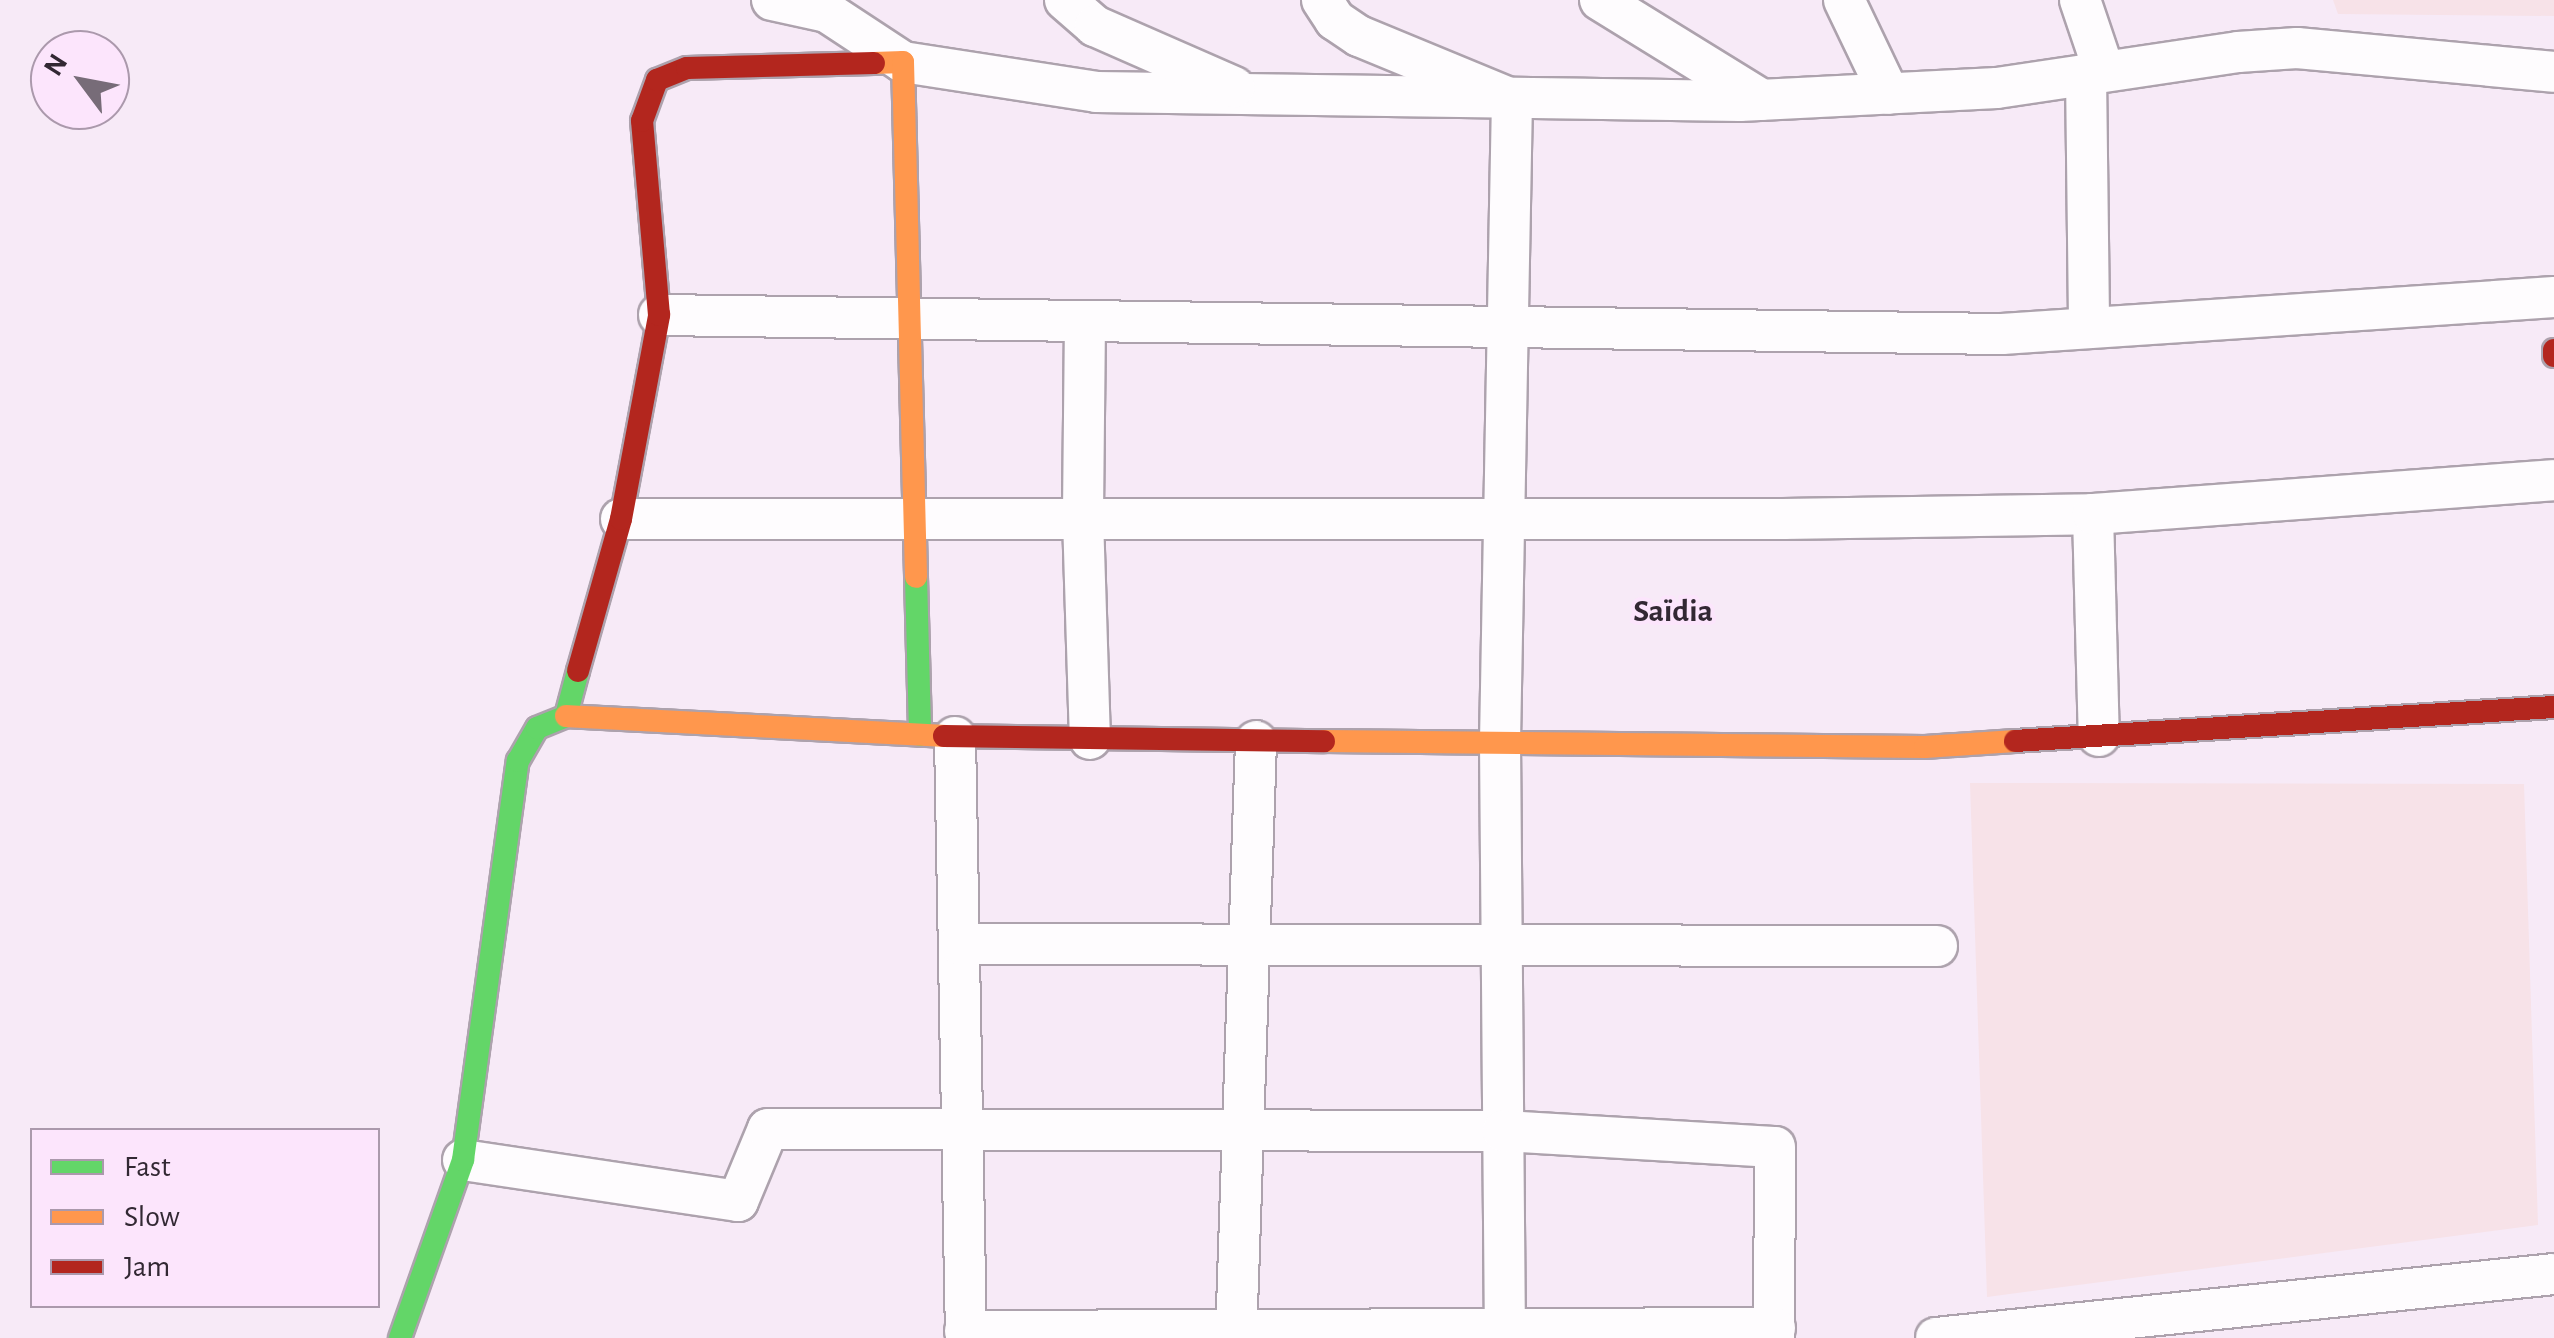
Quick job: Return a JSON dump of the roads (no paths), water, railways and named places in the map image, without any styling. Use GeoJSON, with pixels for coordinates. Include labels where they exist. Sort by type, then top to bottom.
{"type":"FeatureCollection","features":[{"type":"Feature","properties":{"kind":"street"},"geometry":{"type":"LineString","coordinates":[[1065,0],[1094,26],[1252,94]]}},
{"type":"Feature","properties":{"kind":"street"},"geometry":{"type":"LineString","coordinates":[[1322,0],[1335,20],[1359,36],[1512,98]]}},
{"type":"Feature","properties":{"kind":"street"},"geometry":{"type":"LineString","coordinates":[[1600,0],[1762,100]]}},
{"type":"Feature","properties":{"kind":"street"},"geometry":{"type":"LineString","coordinates":[[1844,0],[1889,94]]}},
{"type":"Feature","properties":{"kind":"street"},"geometry":{"type":"LineString","coordinates":[[2080,0],[2095,73],[2088,328]]}},
{"type":"Feature","properties":{"kind":"street"},"geometry":{"type":"LineString","coordinates":[[784,1],[827,12],[903,62]]}},
{"type":"Feature","properties":{"kind":"street"},"geometry":{"type":"LineString","coordinates":[[566,716],[622,519],[660,315],[642,120],[658,80],[687,68],[903,62],[1096,92],[1762,100],[1998,88],[2297,48],[2554,72]]}},
{"type":"Feature","properties":{"kind":"street"},"geometry":{"type":"LineString","coordinates":[[463,1160],[738,1200],[768,1129],[962,1129],[1503,1131],[1775,1147],[1774,1333],[966,1334],[962,1129],[958,944],[918,517],[906,318],[903,62]]}},
{"type":"Feature","properties":{"kind":"street"},"geometry":{"type":"LineString","coordinates":[[1505,1333],[1500,743],[1512,98]]}},
{"type":"Feature","properties":{"kind":"street"},"geometry":{"type":"LineString","coordinates":[[660,315],[2002,334],[2554,297]]}},
{"type":"Feature","properties":{"kind":"street"},"geometry":{"type":"LineString","coordinates":[[1085,321],[1082,518],[1090,738]]}},
{"type":"Feature","properties":{"kind":"street"},"geometry":{"type":"LineString","coordinates":[[622,519],[2093,514],[2554,480]]}},
{"type":"Feature","properties":{"kind":"street"},"geometry":{"type":"LineString","coordinates":[[2093,514],[2100,736]]}},
{"type":"Feature","properties":{"kind":"street"},"geometry":{"type":"LineString","coordinates":[[400,1338],[463,1160],[518,761],[537,728],[566,716],[938,736],[1925,746],[2554,707]]}},
{"type":"Feature","properties":{"kind":"street"},"geometry":{"type":"LineString","coordinates":[[1236,1334],[1256,740]]}},
{"type":"Feature","properties":{"kind":"street"},"geometry":{"type":"LineString","coordinates":[[958,944],[1937,946]]}},
{"type":"Feature","properties":{"kind":"street"},"geometry":{"type":"LineString","coordinates":[[1936,1338],[2554,1274]]}},
{"type":"Feature","properties":{"kind":"district","name":"Saïdia"},"geometry":{"type":"Point","coordinates":[1673,611]}}]}
